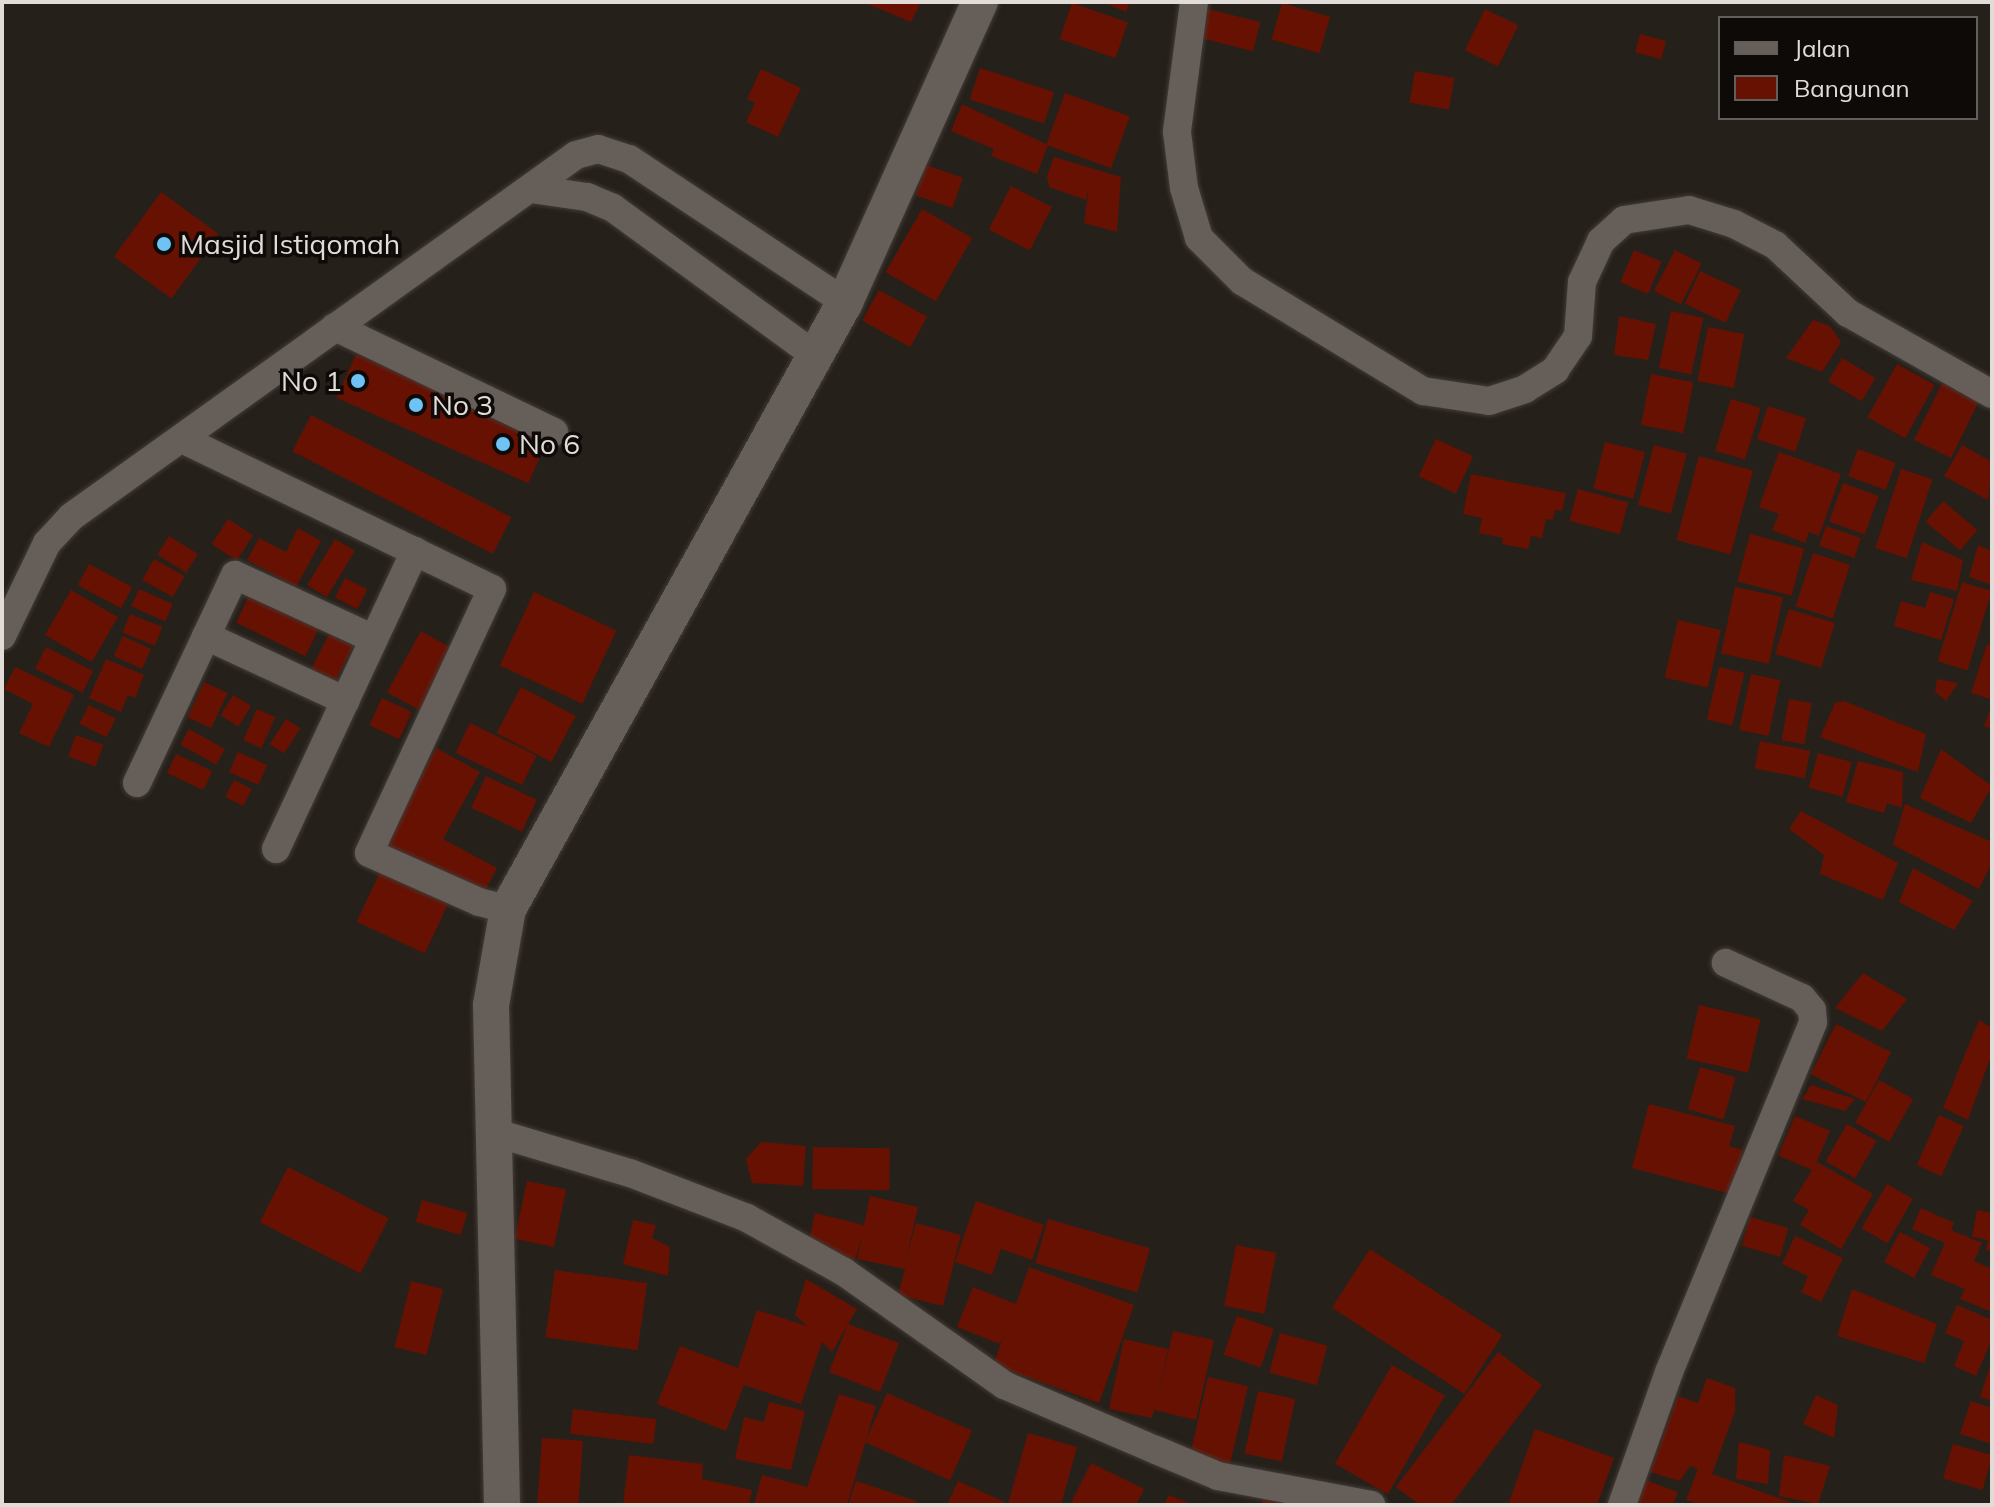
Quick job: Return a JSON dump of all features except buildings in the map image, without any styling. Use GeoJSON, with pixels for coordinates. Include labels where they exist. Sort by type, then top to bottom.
{"type":"FeatureCollection","features":[{"type":"Feature","properties":{"kind":"street"},"geometry":{"type":"LineString","coordinates":[[502,1505],[491,1005],[508,909],[845,302],[980,2]]}},
{"type":"Feature","properties":{"kind":"street"},"geometry":{"type":"LineString","coordinates":[[1194,2],[1177,132],[1184,188],[1199,238],[1242,281],[1423,391],[1489,401],[1525,389],[1555,370],[1578,336],[1582,282],[1601,241],[1624,220],[1689,210],[1734,224],[1775,245],[1848,313],[1992,394]]}},
{"type":"Feature","properties":{"kind":"street"},"geometry":{"type":"LineString","coordinates":[[2,636],[9,602],[47,543],[71,517],[184,440],[335,327],[576,155],[598,149],[613,152],[845,302]]}},
{"type":"Feature","properties":{"kind":"street"},"geometry":{"type":"LineString","coordinates":[[531,189],[587,197],[613,208],[816,356]]}},
{"type":"Feature","properties":{"kind":"street"},"geometry":{"type":"LineString","coordinates":[[335,327],[554,432]]}},
{"type":"Feature","properties":{"kind":"street"},"geometry":{"type":"LineString","coordinates":[[184,440],[492,589],[369,853],[479,902],[508,909]]}},
{"type":"Feature","properties":{"kind":"street"},"geometry":{"type":"LineString","coordinates":[[276,849],[415,551]]}},
{"type":"Feature","properties":{"kind":"street"},"geometry":{"type":"LineString","coordinates":[[137,783],[235,575],[374,639]]}},
{"type":"Feature","properties":{"kind":"street"},"geometry":{"type":"LineString","coordinates":[[206,636],[346,701]]}},
{"type":"Feature","properties":{"kind":"street"},"geometry":{"type":"LineString","coordinates":[[1622,1505],[1669,1372],[1813,1022],[1812,1010],[1802,998],[1726,963]]}},
{"type":"Feature","properties":{"kind":"street"},"geometry":{"type":"LineString","coordinates":[[493,1132],[630,1173],[747,1218],[844,1272],[1004,1385],[1168,1455],[1218,1476],[1371,1505]]}},
{"type":"Feature","properties":{"kind":"place","name":"Masjid Istiqomah"},"geometry":{"type":"Point","coordinates":[164,244]}},
{"type":"Feature","properties":{"kind":"place","name":"No 1"},"geometry":{"type":"Point","coordinates":[358,381]}},
{"type":"Feature","properties":{"kind":"place","name":"No 3"},"geometry":{"type":"Point","coordinates":[416,405]}},
{"type":"Feature","properties":{"kind":"place","name":"No 6"},"geometry":{"type":"Point","coordinates":[503,444]}}]}
